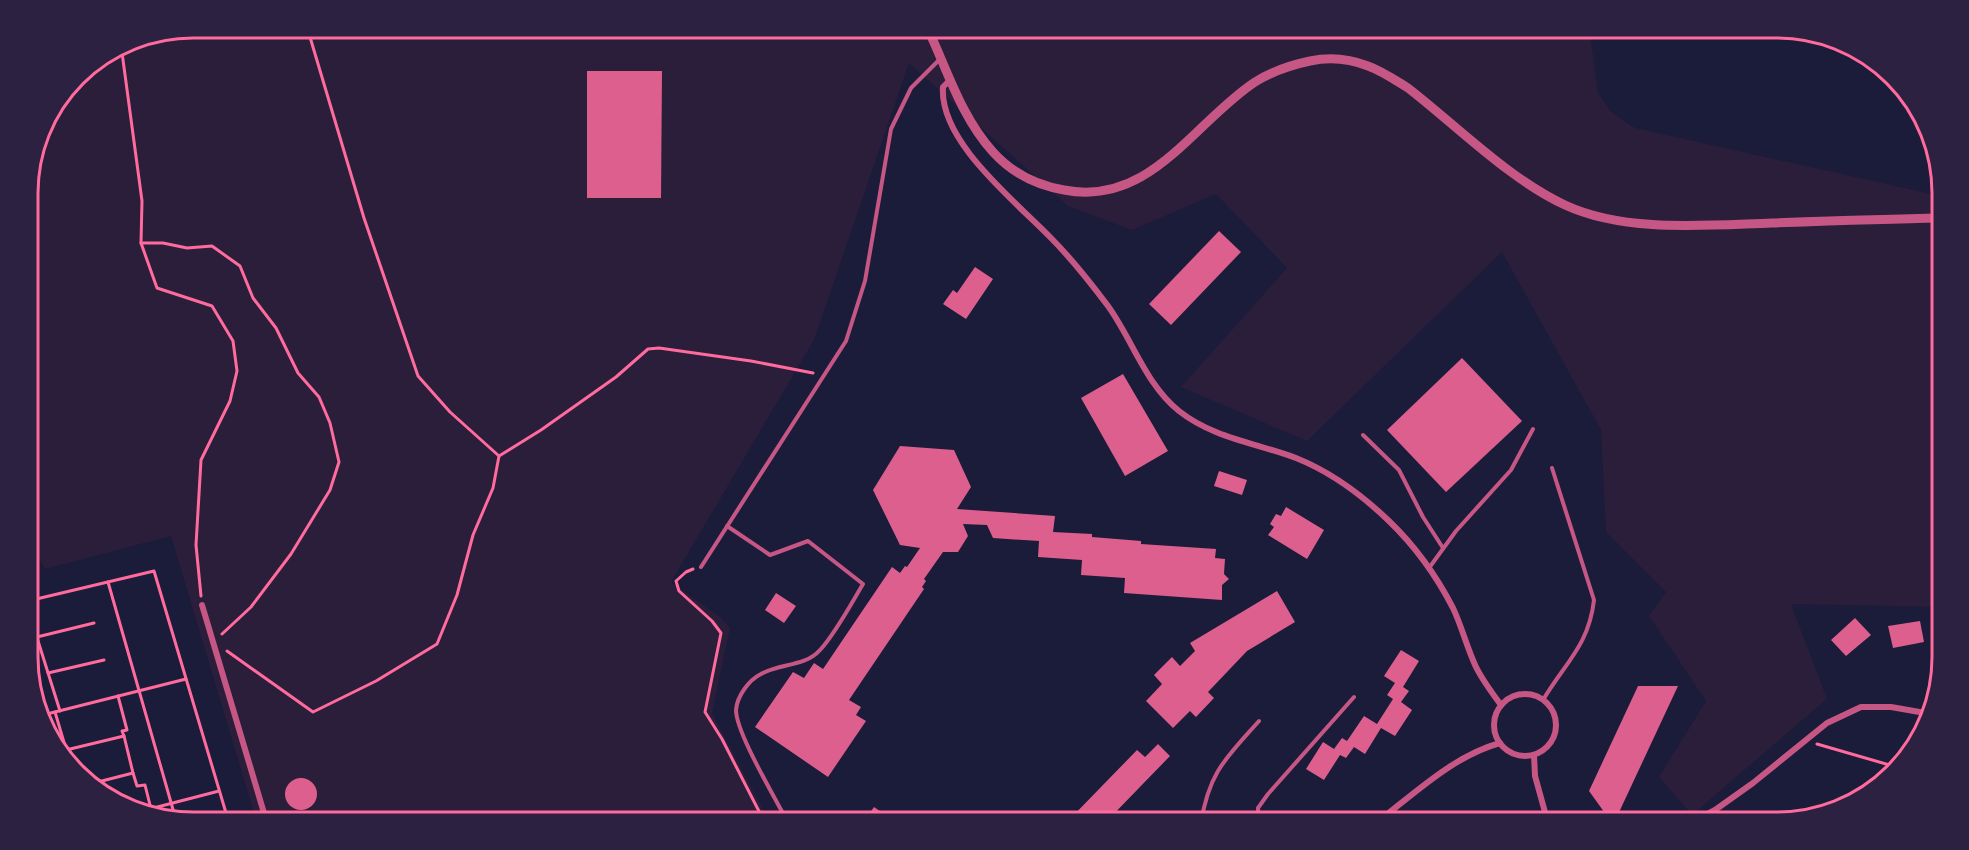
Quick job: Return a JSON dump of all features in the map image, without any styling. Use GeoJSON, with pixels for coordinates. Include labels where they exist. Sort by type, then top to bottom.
{"type":"FeatureCollection","features":[{"type":"Feature","properties":{"kind":"street"},"geometry":{"type":"LineString","coordinates":[[932,37],[950,80],[980,135],[992,151],[1008,166],[1035,183],[1070,191],[1107,190],[1141,177],[1156,168],[1255,82],[1298,64],[1336,59],[1368,65],[1387,75],[1408,88],[1528,183],[1567,206],[1587,213],[1618,220],[1667,224],[1932,218]]}},
{"type":"Feature","properties":{"kind":"street"},"geometry":{"type":"LineString","coordinates":[[950,80],[943,87],[942,98],[950,126],[962,146],[1092,284],[1160,390],[1178,410],[1197,423],[1218,433],[1295,458],[1322,471],[1351,488],[1391,522],[1428,569],[1454,610],[1476,667],[1501,705]]}},
{"type":"Feature","properties":{"kind":"street"},"geometry":{"type":"LineString","coordinates":[[202,605],[264,812]]}},
{"type":"Feature","properties":{"kind":"street"},"geometry":{"type":"LineString","coordinates":[[1519,694],[1535,696],[1543,700],[1554,714],[1556,724],[1550,743],[1544,750],[1534,755],[1516,755],[1507,751],[1495,733],[1494,722],[1501,705],[1509,698],[1519,694]]}},
{"type":"Feature","properties":{"kind":"street"},"geometry":{"type":"LineString","coordinates":[[1711,812],[1753,783],[1827,723],[1861,706],[1891,707],[1921,712]]}},
{"type":"Feature","properties":{"kind":"street"},"geometry":{"type":"LineString","coordinates":[[1391,812],[1456,763],[1479,749],[1500,743]]}},
{"type":"Feature","properties":{"kind":"street"},"geometry":{"type":"LineString","coordinates":[[1534,755],[1535,776],[1545,812]]}},
{"type":"Feature","properties":{"kind":"lane"},"geometry":{"type":"LineString","coordinates":[[700,567],[846,341],[865,281],[891,129],[911,88],[942,58]]}},
{"type":"Feature","properties":{"kind":"lane"},"geometry":{"type":"LineString","coordinates":[[1428,569],[1456,531],[1511,470],[1533,429]]}},
{"type":"Feature","properties":{"kind":"lane"},"geometry":{"type":"LineString","coordinates":[[1363,435],[1399,470],[1423,517],[1443,548]]}},
{"type":"Feature","properties":{"kind":"lane"},"geometry":{"type":"LineString","coordinates":[[1543,700],[1582,644],[1592,619],[1593,600],[1552,468]]}},
{"type":"Feature","properties":{"kind":"lane"},"geometry":{"type":"LineString","coordinates":[[727,526],[770,555],[808,541],[864,584],[820,650],[806,661],[780,666],[761,674],[744,688],[736,709],[740,729],[782,812]]}},
{"type":"Feature","properties":{"kind":"lane"},"geometry":{"type":"LineString","coordinates":[[1258,812],[1268,794],[1354,697]]}},
{"type":"Feature","properties":{"kind":"lane"},"geometry":{"type":"LineString","coordinates":[[1203,812],[1209,786],[1222,762],[1259,721]]}},
{"type":"Feature","properties":{"kind":"path"},"geometry":{"type":"LineString","coordinates":[[310,37],[364,218],[418,376],[450,412],[499,456]]}},
{"type":"Feature","properties":{"kind":"path"},"geometry":{"type":"LineString","coordinates":[[122,54],[142,201],[141,243],[157,288],[212,306],[233,341],[237,371],[230,401],[201,460],[196,545],[202,605]]}},
{"type":"Feature","properties":{"kind":"path"},"geometry":{"type":"LineString","coordinates":[[141,243],[163,243],[187,248],[212,246],[240,266],[253,298],[276,328],[298,373],[319,397],[330,423],[339,462],[330,490],[291,554],[251,607],[235,624],[213,641],[313,712],[376,681],[437,644],[457,595],[473,535],[493,488],[499,456],[541,430],[616,377],[648,349],[659,348],[751,361],[824,376]]}},
{"type":"Feature","properties":{"kind":"path"},"geometry":{"type":"LineString","coordinates":[[700,567],[686,572],[676,580],[679,591],[712,621],[721,633],[705,712],[722,739],[759,812]]}},
{"type":"Feature","properties":{"kind":"path"},"geometry":{"type":"LineString","coordinates":[[37,599],[154,571],[226,812]]}},
{"type":"Feature","properties":{"kind":"path"},"geometry":{"type":"LineString","coordinates":[[108,582],[174,811]]}},
{"type":"Feature","properties":{"kind":"path"},"geometry":{"type":"LineString","coordinates":[[37,637],[94,623]]}},
{"type":"Feature","properties":{"kind":"path"},"geometry":{"type":"LineString","coordinates":[[37,637],[65,744]]}},
{"type":"Feature","properties":{"kind":"path"},"geometry":{"type":"LineString","coordinates":[[48,673],[104,660]]}},
{"type":"Feature","properties":{"kind":"path"},"geometry":{"type":"LineString","coordinates":[[48,714],[186,679]]}},
{"type":"Feature","properties":{"kind":"path"},"geometry":{"type":"LineString","coordinates":[[118,696],[127,730],[122,731],[137,786],[145,784],[150,806]]}},
{"type":"Feature","properties":{"kind":"path"},"geometry":{"type":"LineString","coordinates":[[68,749],[124,736]]}},
{"type":"Feature","properties":{"kind":"path"},"geometry":{"type":"LineString","coordinates":[[1804,741],[1888,765]]}},
{"type":"Feature","properties":{"kind":"path"},"geometry":{"type":"LineString","coordinates":[[100,781],[134,773]]}},
{"type":"Feature","properties":{"kind":"path"},"geometry":{"type":"LineString","coordinates":[[155,808],[219,791]]}},
{"type":"Feature","properties":{"kind":"shaded area"},"geometry":{"type":"Polygon","coordinates":[[[192,37],[1590,37],[1598,93],[1610,111],[1635,128],[1932,194],[1932,607],[1791,604],[1827,699],[1695,812],[1689,812],[1659,777],[1706,701],[1649,616],[1666,592],[1606,532],[1601,430],[1502,252],[1307,441],[1181,387],[1287,268],[1216,194],[1132,230],[1068,206],[909,63],[814,340],[671,582],[720,617],[730,628],[712,713],[764,812],[254,812],[171,536],[45,569],[37,556],[38,182],[43,152],[58,115],[76,90],[90,76],[115,58],[133,49],[162,40],[192,37]]]}},
{"type":"Feature","properties":{"kind":"building"},"geometry":{"type":"Polygon","coordinates":[[[587,71],[662,71],[661,198],[587,198],[587,71]]]}},
{"type":"Feature","properties":{"kind":"building"},"geometry":{"type":"Polygon","coordinates":[[[1219,231],[1241,252],[1171,325],[1149,304],[1219,231]]]}},
{"type":"Feature","properties":{"kind":"building"},"geometry":{"type":"Polygon","coordinates":[[[975,267],[993,279],[966,319],[943,304],[953,290],[957,293],[975,267]]]}},
{"type":"Feature","properties":{"kind":"building"},"geometry":{"type":"Polygon","coordinates":[[[1462,358],[1522,421],[1446,492],[1387,430],[1462,358]]]}},
{"type":"Feature","properties":{"kind":"building"},"geometry":{"type":"Polygon","coordinates":[[[1123,374],[1168,451],[1125,476],[1081,398],[1123,374]]]}},
{"type":"Feature","properties":{"kind":"building"},"geometry":{"type":"Polygon","coordinates":[[[900,446],[954,450],[971,487],[957,509],[1055,516],[1053,532],[1092,534],[1092,537],[1141,541],[1141,544],[1216,549],[1215,558],[1225,559],[1224,574],[1229,579],[1222,585],[1222,600],[1124,593],[1125,578],[1081,575],[1082,560],[1038,557],[1039,541],[993,538],[987,525],[963,524],[968,536],[958,552],[943,552],[924,579],[926,581],[922,587],[924,589],[849,700],[861,707],[856,715],[866,721],[828,777],[755,727],[793,672],[804,678],[814,663],[823,669],[892,567],[900,573],[920,548],[900,545],[873,490],[900,446]]]}},
{"type":"Feature","properties":{"kind":"building"},"geometry":{"type":"Polygon","coordinates":[[[1219,471],[1247,480],[1242,495],[1214,486],[1219,471]]]}},
{"type":"Feature","properties":{"kind":"building"},"geometry":{"type":"Polygon","coordinates":[[[1286,507],[1324,530],[1307,559],[1268,535],[1274,527],[1270,524],[1276,514],[1281,516],[1286,507]]]}},
{"type":"Feature","properties":{"kind":"building"},"geometry":{"type":"Polygon","coordinates":[[[1277,591],[1295,622],[1247,651],[1208,692],[1214,698],[1196,717],[1190,711],[1173,728],[1146,701],[1162,684],[1154,675],[1172,657],[1180,666],[1195,651],[1190,643],[1277,591]]]}},
{"type":"Feature","properties":{"kind":"building"},"geometry":{"type":"Polygon","coordinates":[[[776,593],[796,606],[784,623],[765,610],[776,593]]]}},
{"type":"Feature","properties":{"kind":"building"},"geometry":{"type":"Polygon","coordinates":[[[1855,618],[1871,635],[1846,656],[1831,640],[1855,618]]]}},
{"type":"Feature","properties":{"kind":"building"},"geometry":{"type":"Polygon","coordinates":[[[1920,621],[1924,642],[1893,648],[1888,626],[1920,621]]]}},
{"type":"Feature","properties":{"kind":"building"},"geometry":{"type":"Polygon","coordinates":[[[1401,650],[1419,661],[1403,687],[1409,691],[1401,702],[1412,710],[1395,736],[1381,728],[1365,754],[1354,747],[1346,758],[1340,755],[1324,780],[1306,769],[1323,742],[1334,749],[1342,738],[1347,741],[1364,716],[1377,724],[1393,699],[1387,695],[1395,683],[1384,676],[1401,650]]]}},
{"type":"Feature","properties":{"kind":"building"},"geometry":{"type":"Polygon","coordinates":[[[1638,686],[1678,686],[1619,812],[1604,812],[1589,791],[1638,686]]]}},
{"type":"Feature","properties":{"kind":"building"},"geometry":{"type":"Polygon","coordinates":[[[1158,744],[1170,756],[1116,812],[1077,812],[1137,750],[1145,757],[1158,744]]]}},
{"type":"Feature","properties":{"kind":"building"},"geometry":{"type":"Polygon","coordinates":[[[301,778],[312,783],[317,794],[312,805],[301,810],[290,805],[285,794],[290,783],[301,778]]]}},
{"type":"Feature","properties":{"kind":"building"},"geometry":{"type":"Polygon","coordinates":[[[874,807],[881,812],[871,812],[874,807]]]}}]}
